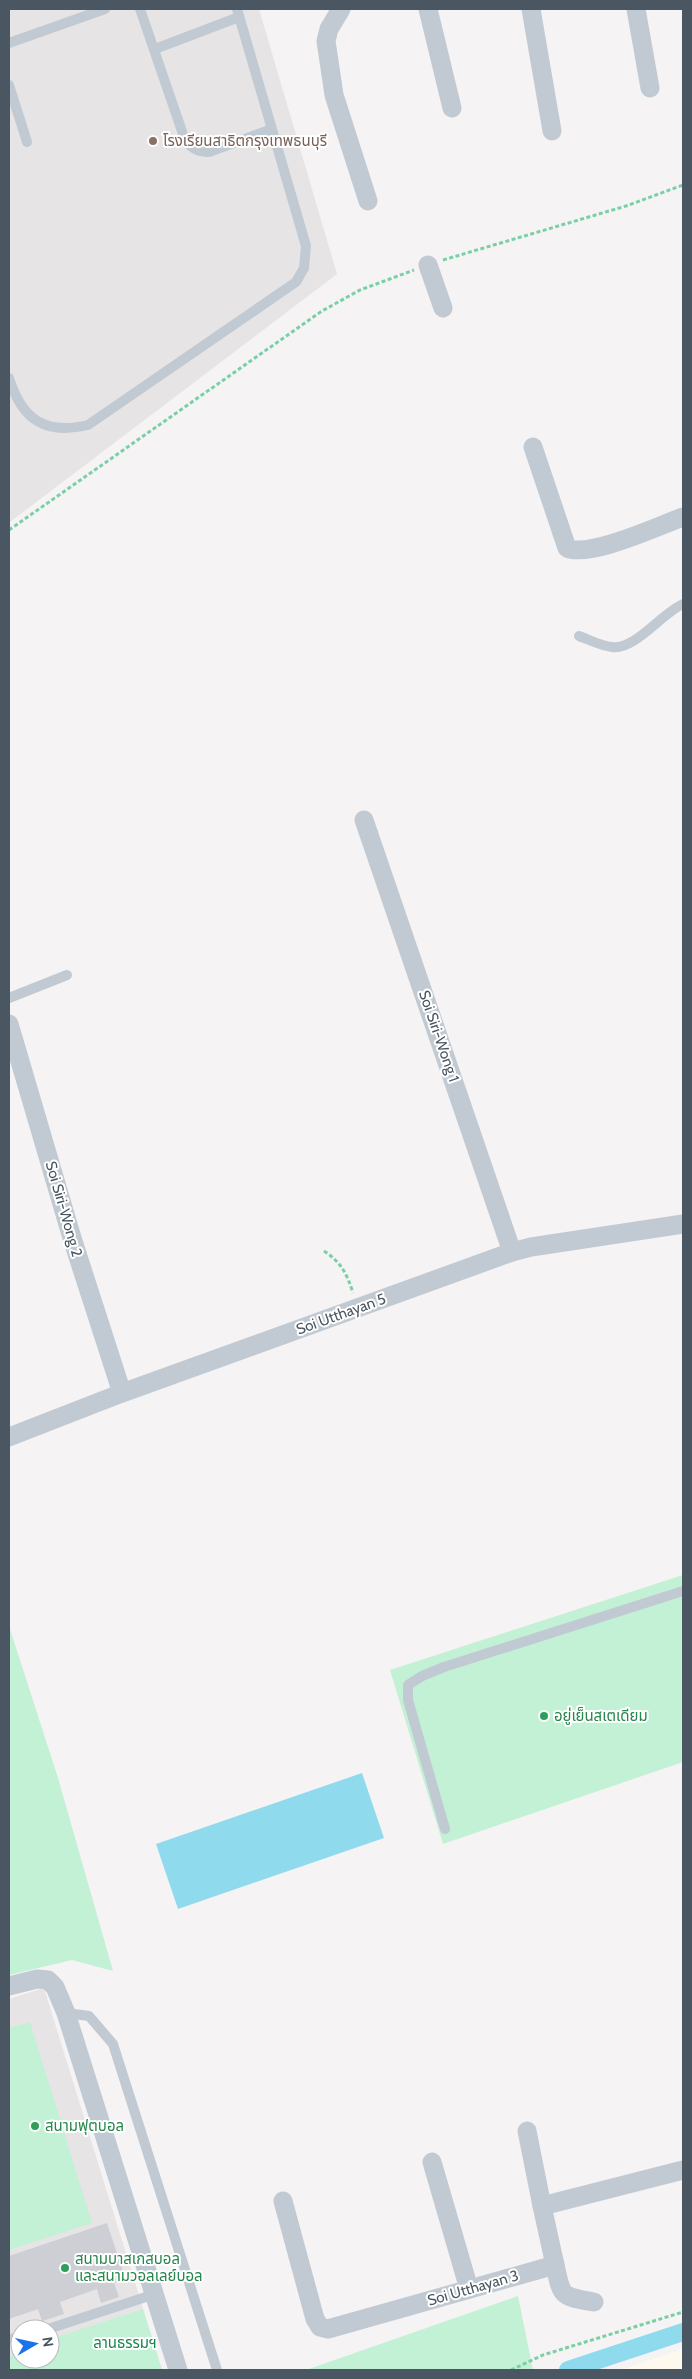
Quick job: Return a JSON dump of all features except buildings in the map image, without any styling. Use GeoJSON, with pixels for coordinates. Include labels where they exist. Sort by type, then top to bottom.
{"type":"FeatureCollection","features":[{"type":"Feature","properties":{"kind":"street"},"geometry":{"type":"LineString","coordinates":[[341,9],[329,29],[326,41],[334,95],[368,201]]}},
{"type":"Feature","properties":{"kind":"street"},"geometry":{"type":"LineString","coordinates":[[428,9],[452,108]]}},
{"type":"Feature","properties":{"kind":"street"},"geometry":{"type":"LineString","coordinates":[[531,9],[552,131]]}},
{"type":"Feature","properties":{"kind":"street"},"geometry":{"type":"LineString","coordinates":[[636,9],[650,88]]}},
{"type":"Feature","properties":{"kind":"street"},"geometry":{"type":"LineString","coordinates":[[428,265],[443,308]]}},
{"type":"Feature","properties":{"kind":"street"},"geometry":{"type":"LineString","coordinates":[[533,447],[567,548],[575,552],[608,545],[683,516]]}},
{"type":"Feature","properties":{"kind":"street","name":"Soi Siri-Wong 1"},"geometry":{"type":"LineString","coordinates":[[364,820],[512,1252]]}},
{"type":"Feature","properties":{"kind":"street","name":"Soi Siri-Wong 2"},"geometry":{"type":"LineString","coordinates":[[10,1035],[122,1393]]}},
{"type":"Feature","properties":{"kind":"street","name":"Soi Utthayan 5"},"geometry":{"type":"LineString","coordinates":[[9,1437],[122,1393],[512,1252],[531,1247],[683,1224]]}},
{"type":"Feature","properties":{"kind":"street"},"geometry":{"type":"LineString","coordinates":[[9,1986],[37,1979],[48,1980],[55,1987],[66,2013],[178,2370]]}},
{"type":"Feature","properties":{"kind":"street"},"geometry":{"type":"LineString","coordinates":[[527,2131],[562,2293],[567,2297],[594,2302]]}},
{"type":"Feature","properties":{"kind":"street"},"geometry":{"type":"LineString","coordinates":[[432,2162],[469,2289]]}},
{"type":"Feature","properties":{"kind":"street"},"geometry":{"type":"LineString","coordinates":[[542,2206],[683,2170]]}},
{"type":"Feature","properties":{"kind":"street","name":"Soi Utthayan 3"},"geometry":{"type":"LineString","coordinates":[[283,2201],[315,2319],[320,2327],[339,2327],[555,2265]]}},
{"type":"Feature","properties":{"kind":"lane"},"geometry":{"type":"LineString","coordinates":[[9,43],[105,9]]}},
{"type":"Feature","properties":{"kind":"lane"},"geometry":{"type":"LineString","coordinates":[[140,9],[185,140],[190,147],[200,152],[209,152],[272,129]]}},
{"type":"Feature","properties":{"kind":"lane"},"geometry":{"type":"LineString","coordinates":[[9,378],[15,397],[29,418],[51,427],[72,429],[88,425],[296,282],[304,268],[306,246],[238,13],[155,49]]}},
{"type":"Feature","properties":{"kind":"lane"},"geometry":{"type":"LineString","coordinates":[[9,85],[27,142]]}},
{"type":"Feature","properties":{"kind":"lane"},"geometry":{"type":"LineString","coordinates":[[579,636],[611,647],[627,646],[662,616],[683,604]]}},
{"type":"Feature","properties":{"kind":"lane"},"geometry":{"type":"LineString","coordinates":[[9,998],[67,976]]}},
{"type":"Feature","properties":{"kind":"lane"},"geometry":{"type":"LineString","coordinates":[[445,1829],[408,1700],[408,1686],[422,1676],[444,1667],[683,1591]]}},
{"type":"Feature","properties":{"kind":"lane"},"geometry":{"type":"LineString","coordinates":[[66,2013],[89,2016],[113,2044],[217,2370]]}},
{"type":"Feature","properties":{"kind":"lane"},"geometry":{"type":"LineString","coordinates":[[60,2325],[155,2294]]}},
{"type":"Feature","properties":{"kind":"path"},"geometry":{"type":"LineString","coordinates":[[9,530],[322,311],[360,290],[428,265],[626,206],[683,185]]}},
{"type":"Feature","properties":{"kind":"path"},"geometry":{"type":"LineString","coordinates":[[324,1251],[336,1259],[346,1272],[357,1308]]}},
{"type":"Feature","properties":{"kind":"path"},"geometry":{"type":"LineString","coordinates":[[511,2370],[543,2355],[683,2312]]}},
{"type":"Feature","properties":{"kind":"shaded area","name":"โรงเรียนสาธิตกรุงเทพธนบุรี"},"geometry":{"type":"Polygon","coordinates":[[[9,9],[259,9],[337,274],[10,522],[9,9]]]}},
{"type":"Feature","properties":{"kind":"shaded area"},"geometry":{"type":"Polygon","coordinates":[[[44,1988],[162,2370],[9,2370],[9,1999],[44,1988]]]}},
{"type":"Feature","properties":{"kind":"shaded area"},"geometry":{"type":"Polygon","coordinates":[[[683,2349],[683,2370],[620,2370],[683,2349]]]}},
{"type":"Feature","properties":{"kind":"green space","name":"อยู่เย็นสเตเดียม"},"geometry":{"type":"Polygon","coordinates":[[[683,1575],[683,1762],[443,1844],[390,1670],[683,1575]]]}},
{"type":"Feature","properties":{"kind":"green space"},"geometry":{"type":"Polygon","coordinates":[[[9,1626],[58,1778],[113,1971],[72,1960],[9,1975],[9,1626]]]}},
{"type":"Feature","properties":{"kind":"green space","name":"สนามฟุตบอล"},"geometry":{"type":"Polygon","coordinates":[[[30,2022],[92,2223],[9,2250],[9,2028],[30,2022]]]}},
{"type":"Feature","properties":{"kind":"green space"},"geometry":{"type":"Polygon","coordinates":[[[518,2296],[533,2370],[306,2370],[518,2296]]]}},
{"type":"Feature","properties":{"kind":"green space","name":"ลานธรรมฯ"},"geometry":{"type":"Polygon","coordinates":[[[143,2309],[162,2370],[9,2370],[10,2357],[10,2369],[60,2369],[60,2336],[143,2309]]]}},
{"type":"Feature","properties":{"kind":"water"},"geometry":{"type":"Polygon","coordinates":[[[362,1773],[384,1838],[178,1909],[156,1844],[362,1773]]]}},
{"type":"Feature","properties":{"kind":"waterway"},"geometry":{"type":"LineString","coordinates":[[568,2370],[683,2332]]}},
{"type":"Feature","properties":{"kind":"place","name":"โรงเรียนสาธิตกรุงเทพธนบุรี"},"geometry":{"type":"Point","coordinates":[153,141]}},
{"type":"Feature","properties":{"kind":"place","name":"อยู่เย็นสเตเดียม"},"geometry":{"type":"Point","coordinates":[544,1716]}},
{"type":"Feature","properties":{"kind":"place","name":"สนามฟุตบอล"},"geometry":{"type":"Point","coordinates":[35,2126]}},
{"type":"Feature","properties":{"kind":"place","name":"สนามบาสเกสบอล และสนามวอลเลย์บอล"},"geometry":{"type":"Point","coordinates":[65,2268]}}]}
